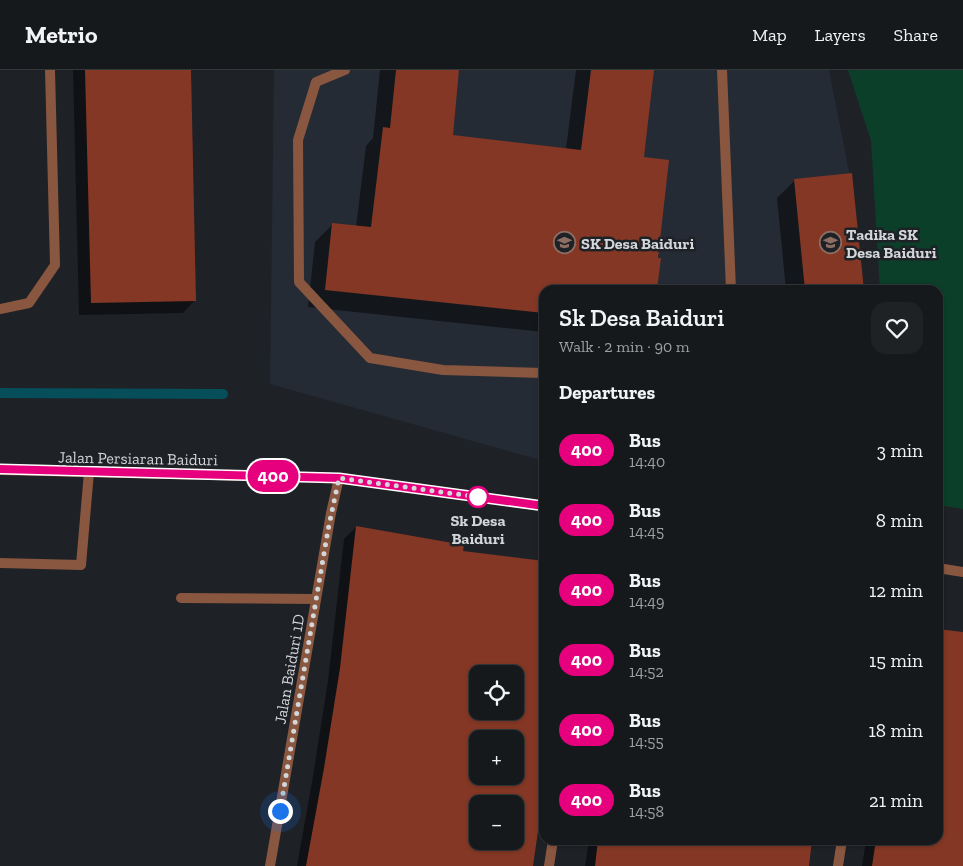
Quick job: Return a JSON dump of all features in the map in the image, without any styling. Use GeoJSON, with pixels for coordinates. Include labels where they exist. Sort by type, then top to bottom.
{"type":"FeatureCollection","features":[{"type":"Feature","properties":{"kind":"street"},"geometry":{"type":"LineString","coordinates":[[0,310],[29,303],[55,265],[50,70]]}},
{"type":"Feature","properties":{"kind":"street"},"geometry":{"type":"LineString","coordinates":[[345,70],[316,82],[298,140],[299,282],[370,358],[443,370],[539,373]]}},
{"type":"Feature","properties":{"kind":"street"},"geometry":{"type":"LineString","coordinates":[[722,70],[731,285]]}},
{"type":"Feature","properties":{"kind":"street","name":"Jalan Persiaran Baiduri"},"geometry":{"type":"LineString","coordinates":[[0,470],[339,478],[539,505]]}},
{"type":"Feature","properties":{"kind":"street"},"geometry":{"type":"LineString","coordinates":[[0,562],[81,565],[89,472]]}},
{"type":"Feature","properties":{"kind":"street","name":"Jalan Baiduri 1D"},"geometry":{"type":"LineString","coordinates":[[270,866],[331,513],[339,478]]}},
{"type":"Feature","properties":{"kind":"street"},"geometry":{"type":"LineString","coordinates":[[943,569],[963,572]]}},
{"type":"Feature","properties":{"kind":"street"},"geometry":{"type":"LineString","coordinates":[[181,598],[316,600]]}},
{"type":"Feature","properties":{"kind":"street"},"geometry":{"type":"LineString","coordinates":[[549,866],[552,845]]}},
{"type":"Feature","properties":{"kind":"street"},"geometry":{"type":"LineString","coordinates":[[838,866],[841,845]]}},
{"type":"Feature","properties":{"kind":"shaded area","name":"SK Desa Baiduri"},"geometry":{"type":"Polygon","coordinates":[[[274,70],[829,70],[854,197],[862,285],[539,285],[539,460],[270,384],[274,70]]]}},
{"type":"Feature","properties":{"kind":"green space"},"geometry":{"type":"Polygon","coordinates":[[[848,70],[963,70],[963,509],[943,506],[943,285],[880,285],[871,141],[848,70]]]}},
{"type":"Feature","properties":{"kind":"building"},"geometry":{"type":"Polygon","coordinates":[[[85,70],[191,70],[196,301],[91,303],[85,70]]]}},
{"type":"Feature","properties":{"kind":"building"},"geometry":{"type":"Polygon","coordinates":[[[396,70],[459,70],[453,135],[581,150],[591,70],[654,70],[644,157],[669,160],[658,258],[661,258],[658,285],[539,285],[539,312],[325,290],[332,223],[371,227],[383,127],[390,128],[396,70]]]}},
{"type":"Feature","properties":{"kind":"building","name":"Tadika SK Desa Baiduri"},"geometry":{"type":"Polygon","coordinates":[[[852,173],[863,285],[805,285],[794,179],[852,173]]]}},
{"type":"Feature","properties":{"kind":"building"},"geometry":{"type":"Polygon","coordinates":[[[356,526],[464,545],[463,551],[539,560],[539,824],[533,866],[306,866],[340,668],[356,526]]]}},
{"type":"Feature","properties":{"kind":"building"},"geometry":{"type":"Polygon","coordinates":[[[943,630],[963,632],[963,866],[872,866],[875,845],[943,845],[943,630]]]}},
{"type":"Feature","properties":{"kind":"building"},"geometry":{"type":"Polygon","coordinates":[[[597,845],[811,845],[809,866],[595,866],[597,845]]]}},
{"type":"Feature","properties":{"kind":"waterway"},"geometry":{"type":"LineString","coordinates":[[0,393],[223,394]]}},
{"type":"Feature","properties":{"kind":"bus line","name":"400"},"geometry":{"type":"LineString","coordinates":[[0,469],[339,478],[539,505]]}},
{"type":"Feature","properties":{"kind":"place","name":"SK Desa Baiduri"},"geometry":{"type":"Point","coordinates":[565,243]}},
{"type":"Feature","properties":{"kind":"place","name":"Tadika SK Desa Baiduri"},"geometry":{"type":"Point","coordinates":[830,243]}},
{"type":"Feature","properties":{"kind":"place","name":"Sk Desa Baiduri"},"geometry":{"type":"Point","coordinates":[478,497]}},
{"type":"Feature","properties":{"kind":"route"},"geometry":{"type":"LineString","coordinates":[[280,811],[331,513],[339,478],[478,497]]}}]}
